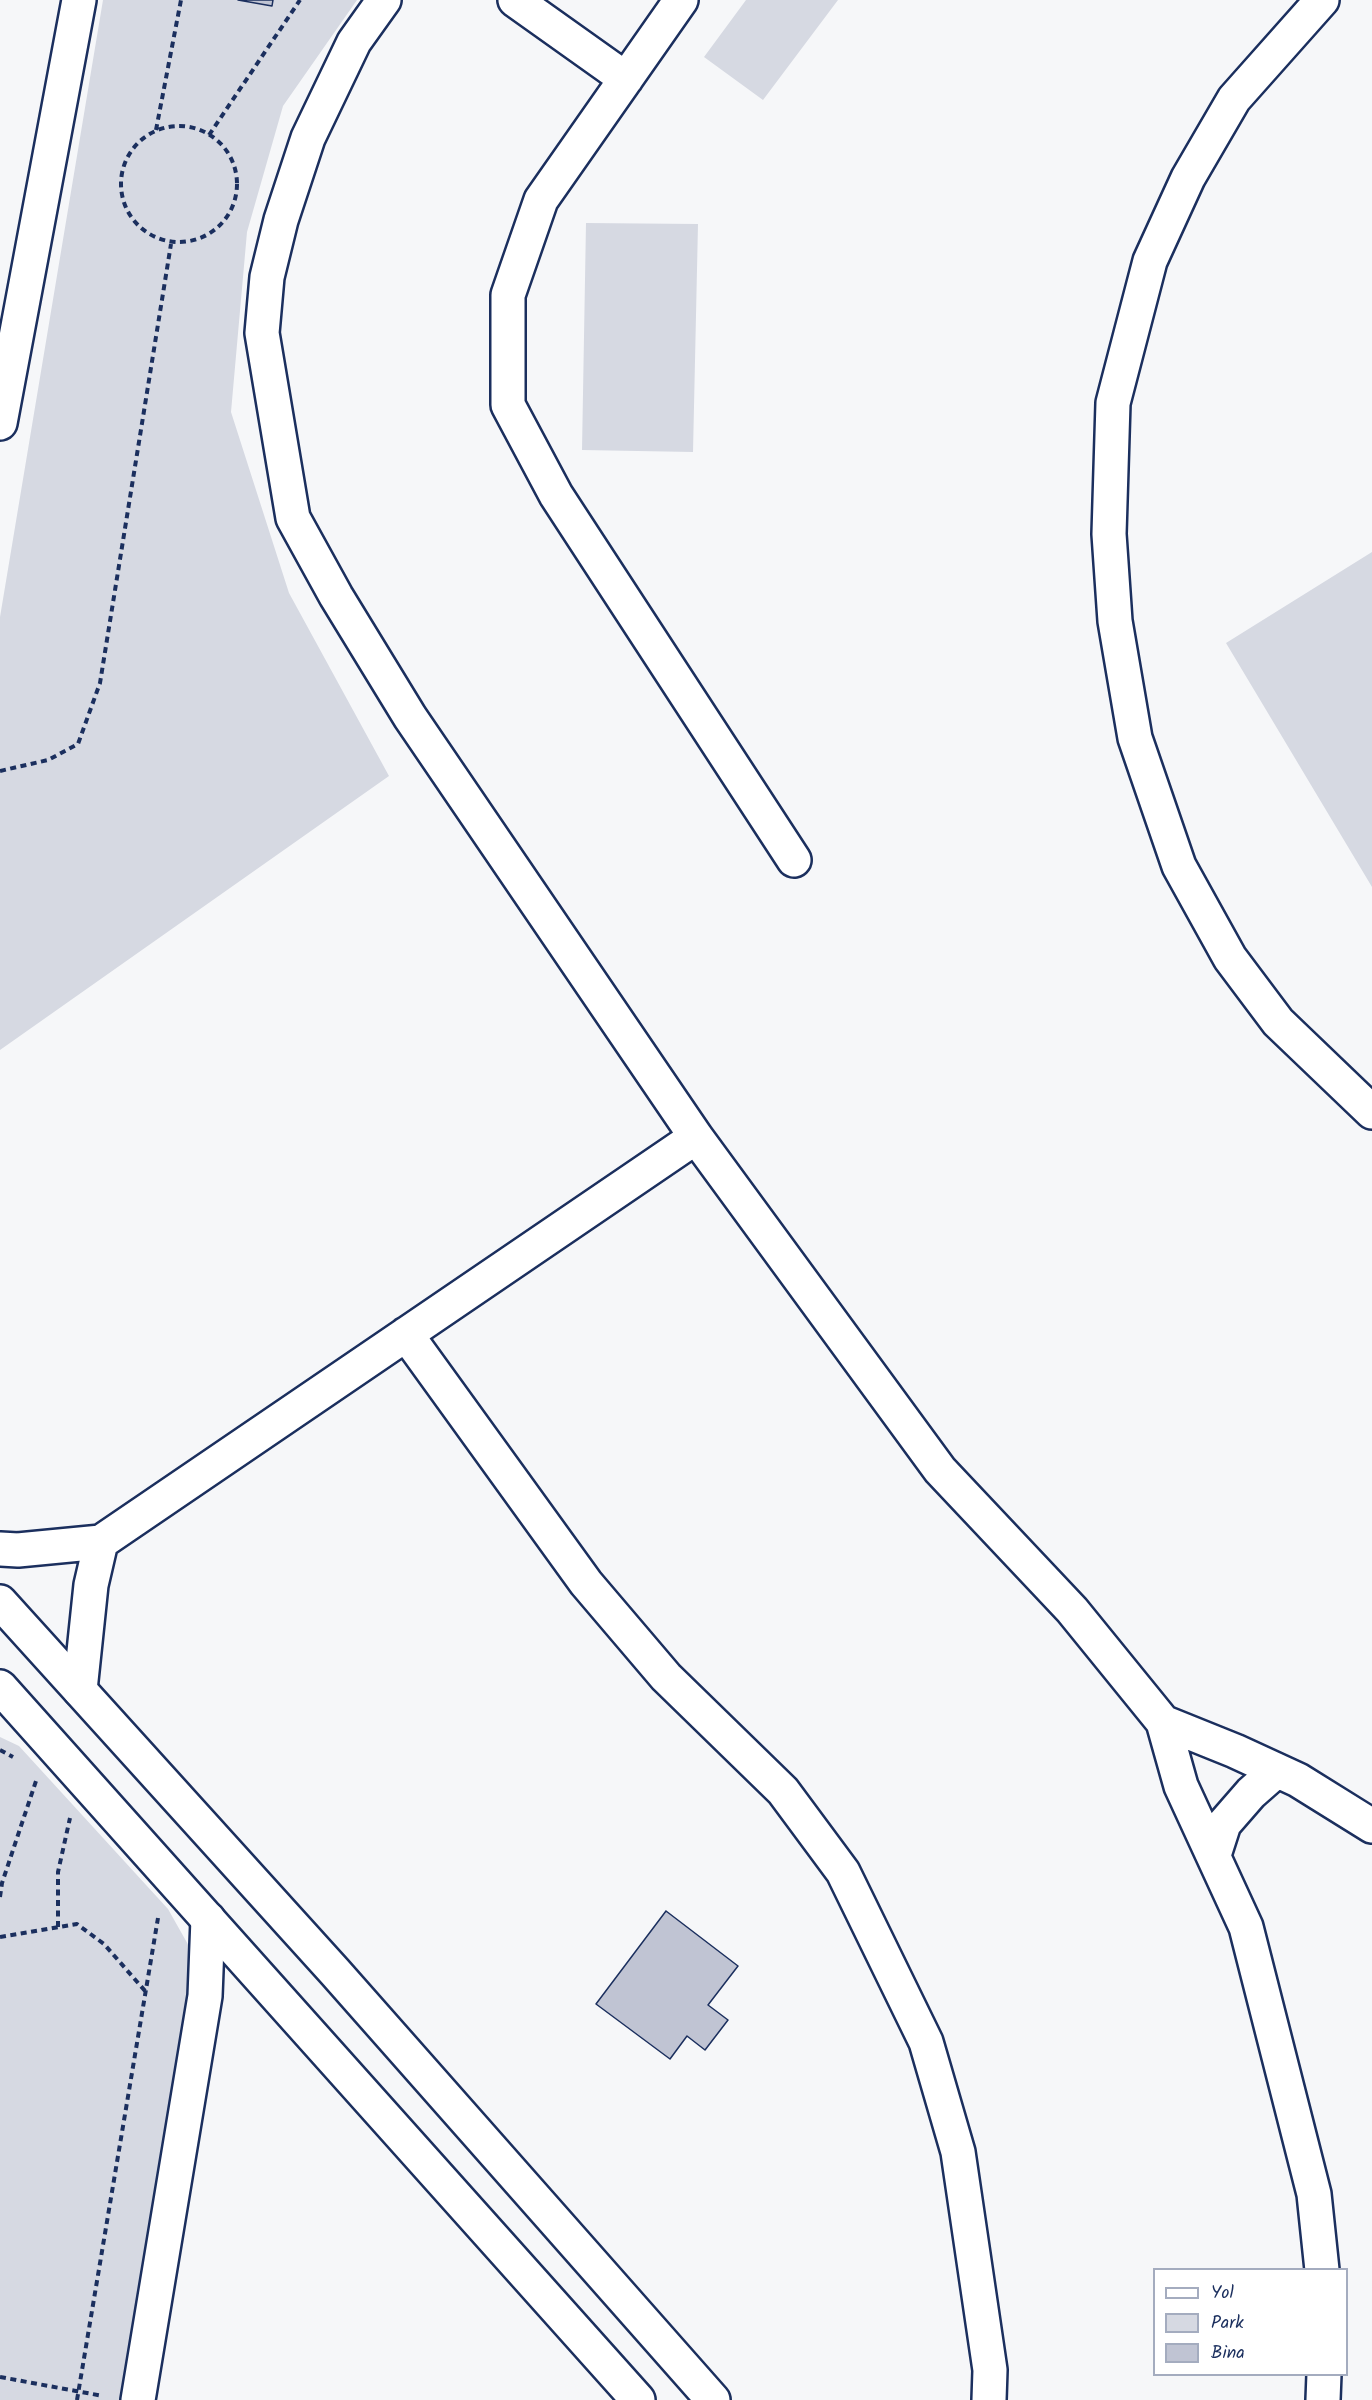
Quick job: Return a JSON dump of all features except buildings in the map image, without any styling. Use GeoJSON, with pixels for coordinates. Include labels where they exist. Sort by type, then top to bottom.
{"type":"FeatureCollection","features":[{"type":"Feature","properties":{"kind":"street"},"geometry":{"type":"LineString","coordinates":[[0,423],[79,0]]}},
{"type":"Feature","properties":{"kind":"street"},"geometry":{"type":"LineString","coordinates":[[384,0],[354,42],[308,138],[281,220],[267,277],[262,333],[293,518],[336,596],[410,717],[696,1137],[940,1470],[1071,1610],[1163,1722],[1181,1786],[1246,1927],[1314,2194],[1322,2268]]}},
{"type":"Feature","properties":{"kind":"street"},"geometry":{"type":"LineString","coordinates":[[515,0],[626,79]]}},
{"type":"Feature","properties":{"kind":"street"},"geometry":{"type":"LineString","coordinates":[[681,0],[541,200],[508,296],[508,405],[556,495],[794,860]]}},
{"type":"Feature","properties":{"kind":"street"},"geometry":{"type":"LineString","coordinates":[[1322,0],[1234,99],[1188,178],[1150,261],[1113,403],[1109,534],[1115,621],[1135,738],[1179,866],[1230,958],[1278,1023],[1372,1112]]}},
{"type":"Feature","properties":{"kind":"street"},"geometry":{"type":"LineString","coordinates":[[0,1549],[18,1551],[101,1542],[696,1137]]}},
{"type":"Feature","properties":{"kind":"street"},"geometry":{"type":"LineString","coordinates":[[406,1334],[586,1583],[666,1677],[783,1791],[843,1872],[926,2042],[958,2151],[990,2370],[989,2400]]}},
{"type":"Feature","properties":{"kind":"street"},"geometry":{"type":"LineString","coordinates":[[80,1690],[91,1585],[101,1542]]}},
{"type":"Feature","properties":{"kind":"street"},"geometry":{"type":"LineString","coordinates":[[0,1602],[343,1981],[713,2400]]}},
{"type":"Feature","properties":{"kind":"street"},"geometry":{"type":"LineString","coordinates":[[6,1700],[208,1919],[638,2400]]}},
{"type":"Feature","properties":{"kind":"street"},"geometry":{"type":"LineString","coordinates":[[1163,1722],[1235,1750],[1298,1780],[1372,1826]]}},
{"type":"Feature","properties":{"kind":"street"},"geometry":{"type":"LineString","coordinates":[[1214,1855],[1224,1824],[1251,1793],[1276,1771]]}},
{"type":"Feature","properties":{"kind":"street"},"geometry":{"type":"LineString","coordinates":[[124,2399],[205,1996],[208,1919]]}},
{"type":"Feature","properties":{"kind":"street"},"geometry":{"type":"LineString","coordinates":[[1323,2400],[1324,2376]]}},
{"type":"Feature","properties":{"kind":"path"},"geometry":{"type":"LineString","coordinates":[[156,131],[181,0]]}},
{"type":"Feature","properties":{"kind":"path"},"geometry":{"type":"LineString","coordinates":[[209,135],[300,0]]}},
{"type":"Feature","properties":{"kind":"path"},"geometry":{"type":"LineString","coordinates":[[172,125],[201,129],[209,135],[224,145],[237,171],[236,199],[223,224],[199,240],[171,244],[144,233],[126,212],[120,184],[127,156],[146,135],[172,125]]}},
{"type":"Feature","properties":{"kind":"path"},"geometry":{"type":"LineString","coordinates":[[0,771],[48,760],[78,744],[100,683],[171,244]]}},
{"type":"Feature","properties":{"kind":"path"},"geometry":{"type":"LineString","coordinates":[[0,1750],[19,1761]]}},
{"type":"Feature","properties":{"kind":"path"},"geometry":{"type":"LineString","coordinates":[[0,1897],[2,1883],[39,1771]]}},
{"type":"Feature","properties":{"kind":"path"},"geometry":{"type":"LineString","coordinates":[[58,1927],[58,1872],[72,1809]]}},
{"type":"Feature","properties":{"kind":"path"},"geometry":{"type":"LineString","coordinates":[[77,2400],[158,1916],[164,1924]]}},
{"type":"Feature","properties":{"kind":"path"},"geometry":{"type":"LineString","coordinates":[[0,1937],[77,1923],[104,1944],[146,1992]]}},
{"type":"Feature","properties":{"kind":"path"},"geometry":{"type":"LineString","coordinates":[[0,2377],[124,2399]]}},
{"type":"Feature","properties":{"kind":"green space"},"geometry":{"type":"Polygon","coordinates":[[[103,0],[357,0],[283,106],[247,232],[231,412],[289,593],[389,776],[0,1050],[0,617],[103,0]]]}},
{"type":"Feature","properties":{"kind":"green space"},"geometry":{"type":"Polygon","coordinates":[[[746,0],[838,0],[763,100],[704,57],[746,0]]]}},
{"type":"Feature","properties":{"kind":"green space"},"geometry":{"type":"Polygon","coordinates":[[[586,223],[698,224],[693,452],[582,450],[586,223]]]}},
{"type":"Feature","properties":{"kind":"green space"},"geometry":{"type":"Polygon","coordinates":[[[1372,552],[1372,887],[1226,643],[1372,552]]]}},
{"type":"Feature","properties":{"kind":"green space"},"geometry":{"type":"Polygon","coordinates":[[[0,1737],[19,1746],[168,1909],[190,1948],[195,1994],[127,2400],[0,2400],[0,1737]]]}}]}
